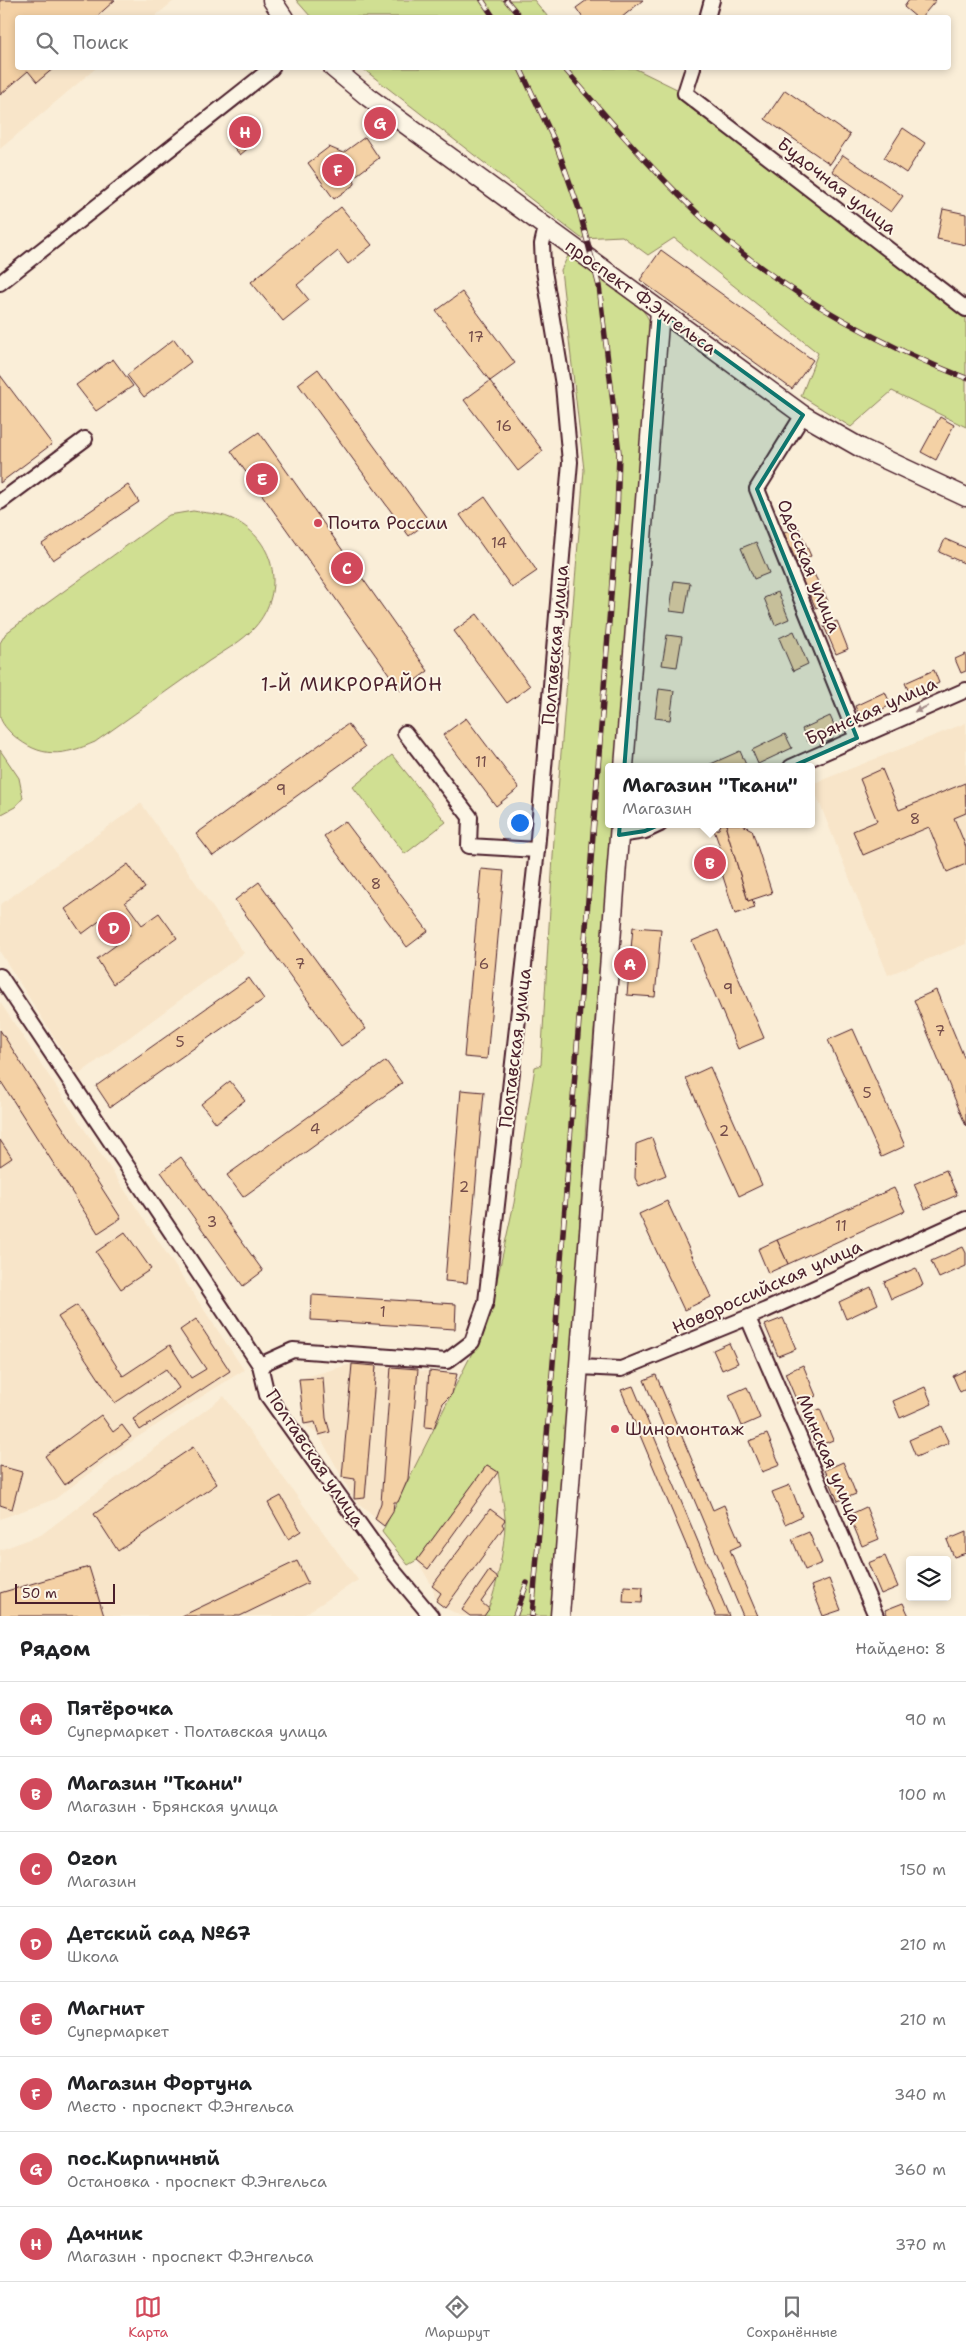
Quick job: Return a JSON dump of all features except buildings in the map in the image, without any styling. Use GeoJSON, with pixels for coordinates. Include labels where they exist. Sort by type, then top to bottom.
{"type":"FeatureCollection","features":[{"type":"Feature","properties":{"kind":"street"},"geometry":{"type":"LineString","coordinates":[[272,0],[282,15]]}},
{"type":"Feature","properties":{"kind":"street"},"geometry":{"type":"LineString","coordinates":[[708,15],[712,0]]}},
{"type":"Feature","properties":{"kind":"street"},"geometry":{"type":"LineString","coordinates":[[0,283],[269,70]]}},
{"type":"Feature","properties":{"kind":"street","name":"проспект Ф.Энгельса"},"geometry":{"type":"LineString","coordinates":[[336,70],[368,96],[802,415],[861,448],[966,497]]}},
{"type":"Feature","properties":{"kind":"street","name":"Будочная улица"},"geometry":{"type":"LineString","coordinates":[[692,70],[685,93],[966,308]]}},
{"type":"Feature","properties":{"kind":"street","name":"Полтавская улица"},"geometry":{"type":"LineString","coordinates":[[431,1616],[390,1567],[267,1395],[260,1364],[294,1350],[447,1361],[472,1342],[486,1302],[537,850],[570,462],[563,385],[543,265],[542,244],[546,227]]}},
{"type":"Feature","properties":{"kind":"street"},"geometry":{"type":"LineString","coordinates":[[624,763],[660,311]]}},
{"type":"Feature","properties":{"kind":"street","name":"Одесская улица"},"geometry":{"type":"LineString","coordinates":[[802,415],[757,489],[857,738]]}},
{"type":"Feature","properties":{"kind":"street"},"geometry":{"type":"LineString","coordinates":[[0,502],[85,439]]}},
{"type":"Feature","properties":{"kind":"street","name":"Брянская улица"},"geometry":{"type":"LineString","coordinates":[[800,763],[966,690]]}},
{"type":"Feature","properties":{"kind":"street"},"geometry":{"type":"LineString","coordinates":[[406,732],[470,818],[469,846],[537,850]]}},
{"type":"Feature","properties":{"kind":"street"},"geometry":{"type":"LineString","coordinates":[[560,1616],[619,829],[645,831],[651,828]]}},
{"type":"Feature","properties":{"kind":"street"},"geometry":{"type":"LineString","coordinates":[[0,976],[260,1364]]}},
{"type":"Feature","properties":{"kind":"street","name":"Новороссийская улица"},"geometry":{"type":"LineString","coordinates":[[579,1367],[621,1369],[748,1318],[966,1219]]}},
{"type":"Feature","properties":{"kind":"street","name":"Минская улица"},"geometry":{"type":"LineString","coordinates":[[748,1318],[876,1616]]}},
{"type":"Feature","properties":{"kind":"highlighted area"},"geometry":{"type":"Polygon","coordinates":[[[660,311],[803,415],[757,489],[857,738],[645,831],[619,835],[652,392],[660,311]]]}},
{"type":"Feature","properties":{"kind":"shaded area"},"geometry":{"type":"Polygon","coordinates":[[[0,0],[175,0],[156,15],[15,15],[15,70],[94,70],[0,149],[0,0]]]}},
{"type":"Feature","properties":{"kind":"shaded area"},"geometry":{"type":"Polygon","coordinates":[[[966,723],[966,944],[888,975],[815,792],[815,783],[966,723]]]}},
{"type":"Feature","properties":{"kind":"shaded area"},"geometry":{"type":"Polygon","coordinates":[[[141,803],[244,953],[78,1075],[0,952],[0,905],[141,803]]]}},
{"type":"Feature","properties":{"kind":"shaded area"},"geometry":{"type":"Polygon","coordinates":[[[0,1002],[244,1370],[136,1438],[55,1499],[0,1519],[0,1002]]]}},
{"type":"Feature","properties":{"kind":"shaded area"},"geometry":{"type":"Polygon","coordinates":[[[352,1364],[457,1374],[452,1394],[384,1526],[354,1499],[319,1435],[304,1424],[299,1379],[352,1364]]]}},
{"type":"Feature","properties":{"kind":"shaded area"},"geometry":{"type":"Polygon","coordinates":[[[224,1396],[358,1580],[302,1616],[0,1616],[0,1550],[41,1535],[224,1396]]]}},
{"type":"Feature","properties":{"kind":"shaded area"},"geometry":{"type":"Polygon","coordinates":[[[487,1465],[498,1472],[505,1520],[498,1578],[489,1609],[484,1616],[462,1616],[445,1608],[436,1601],[432,1586],[417,1560],[487,1465]]]}},
{"type":"Feature","properties":{"kind":"green space"},"geometry":{"type":"Polygon","coordinates":[[[296,0],[534,0],[546,15],[309,15],[296,0]]]}},
{"type":"Feature","properties":{"kind":"green space"},"geometry":{"type":"Polygon","coordinates":[[[365,70],[638,70],[685,93],[966,306],[966,427],[892,391],[851,427],[801,396],[818,353],[674,238],[648,255],[622,236],[581,238],[365,70]]]}},
{"type":"Feature","properties":{"kind":"green space"},"geometry":{"type":"Polygon","coordinates":[[[568,256],[592,268],[617,285],[639,305],[652,327],[617,763],[605,763],[605,828],[612,828],[586,1121],[572,1349],[552,1616],[484,1616],[496,1583],[504,1540],[505,1518],[498,1472],[487,1465],[417,1560],[408,1565],[382,1532],[475,1347],[491,1307],[514,1203],[535,1067],[541,1065],[554,839],[584,470],[561,270],[568,256]]]}},
{"type":"Feature","properties":{"kind":"green space"},"geometry":{"type":"Polygon","coordinates":[[[193,511],[230,518],[245,527],[257,538],[266,551],[273,581],[271,597],[265,612],[255,627],[239,641],[95,742],[73,750],[52,753],[23,743],[7,729],[0,716],[0,643],[6,633],[169,515],[193,511]]]}},
{"type":"Feature","properties":{"kind":"green space"},"geometry":{"type":"Polygon","coordinates":[[[0,750],[19,778],[23,798],[15,807],[0,815],[0,750]]]}},
{"type":"Feature","properties":{"kind":"green space"},"geometry":{"type":"Polygon","coordinates":[[[392,755],[446,822],[405,854],[353,787],[392,755]]]}},
{"type":"Feature","properties":{"kind":"railway"},"geometry":{"type":"LineString","coordinates":[[482,0],[492,15]]}},
{"type":"Feature","properties":{"kind":"railway"},"geometry":{"type":"LineString","coordinates":[[506,0],[518,15]]}},
{"type":"Feature","properties":{"kind":"railway"},"geometry":{"type":"LineString","coordinates":[[521,70],[556,144],[579,209],[599,286],[619,453],[617,515],[555,1339],[532,1616]]}},
{"type":"Feature","properties":{"kind":"railway"},"geometry":{"type":"LineString","coordinates":[[566,70],[665,181],[708,223],[755,263],[812,302],[874,337],[966,378]]}},
{"type":"Feature","properties":{"kind":"railway"},"geometry":{"type":"LineString","coordinates":[[515,1616],[527,1583]]}},
{"type":"Feature","properties":{"kind":"place","name":"пос.Кирпичный"},"geometry":{"type":"Point","coordinates":[380,123]}},
{"type":"Feature","properties":{"kind":"place","name":"Дачник"},"geometry":{"type":"Point","coordinates":[245,132]}},
{"type":"Feature","properties":{"kind":"place","name":"Магазин Фортуна"},"geometry":{"type":"Point","coordinates":[338,170]}},
{"type":"Feature","properties":{"kind":"place","name":"Магнит"},"geometry":{"type":"Point","coordinates":[262,479]}},
{"type":"Feature","properties":{"kind":"place","name":"Почта России"},"geometry":{"type":"Point","coordinates":[318,523]}},
{"type":"Feature","properties":{"kind":"place","name":"Ozon"},"geometry":{"type":"Point","coordinates":[347,568]}},
{"type":"Feature","properties":{"kind":"place","name":"Магазин \"Ткани\""},"geometry":{"type":"Point","coordinates":[710,863]}},
{"type":"Feature","properties":{"kind":"place","name":"Детский сад №67"},"geometry":{"type":"Point","coordinates":[114,928]}},
{"type":"Feature","properties":{"kind":"place","name":"Пятёрочка"},"geometry":{"type":"Point","coordinates":[630,964]}},
{"type":"Feature","properties":{"kind":"place","name":"Шиномонтаж"},"geometry":{"type":"Point","coordinates":[615,1429]}},
{"type":"Feature","properties":{"kind":"district","name":"1-Й МИКРОРАЙОН"},"geometry":{"type":"Point","coordinates":[352,684]}}]}
